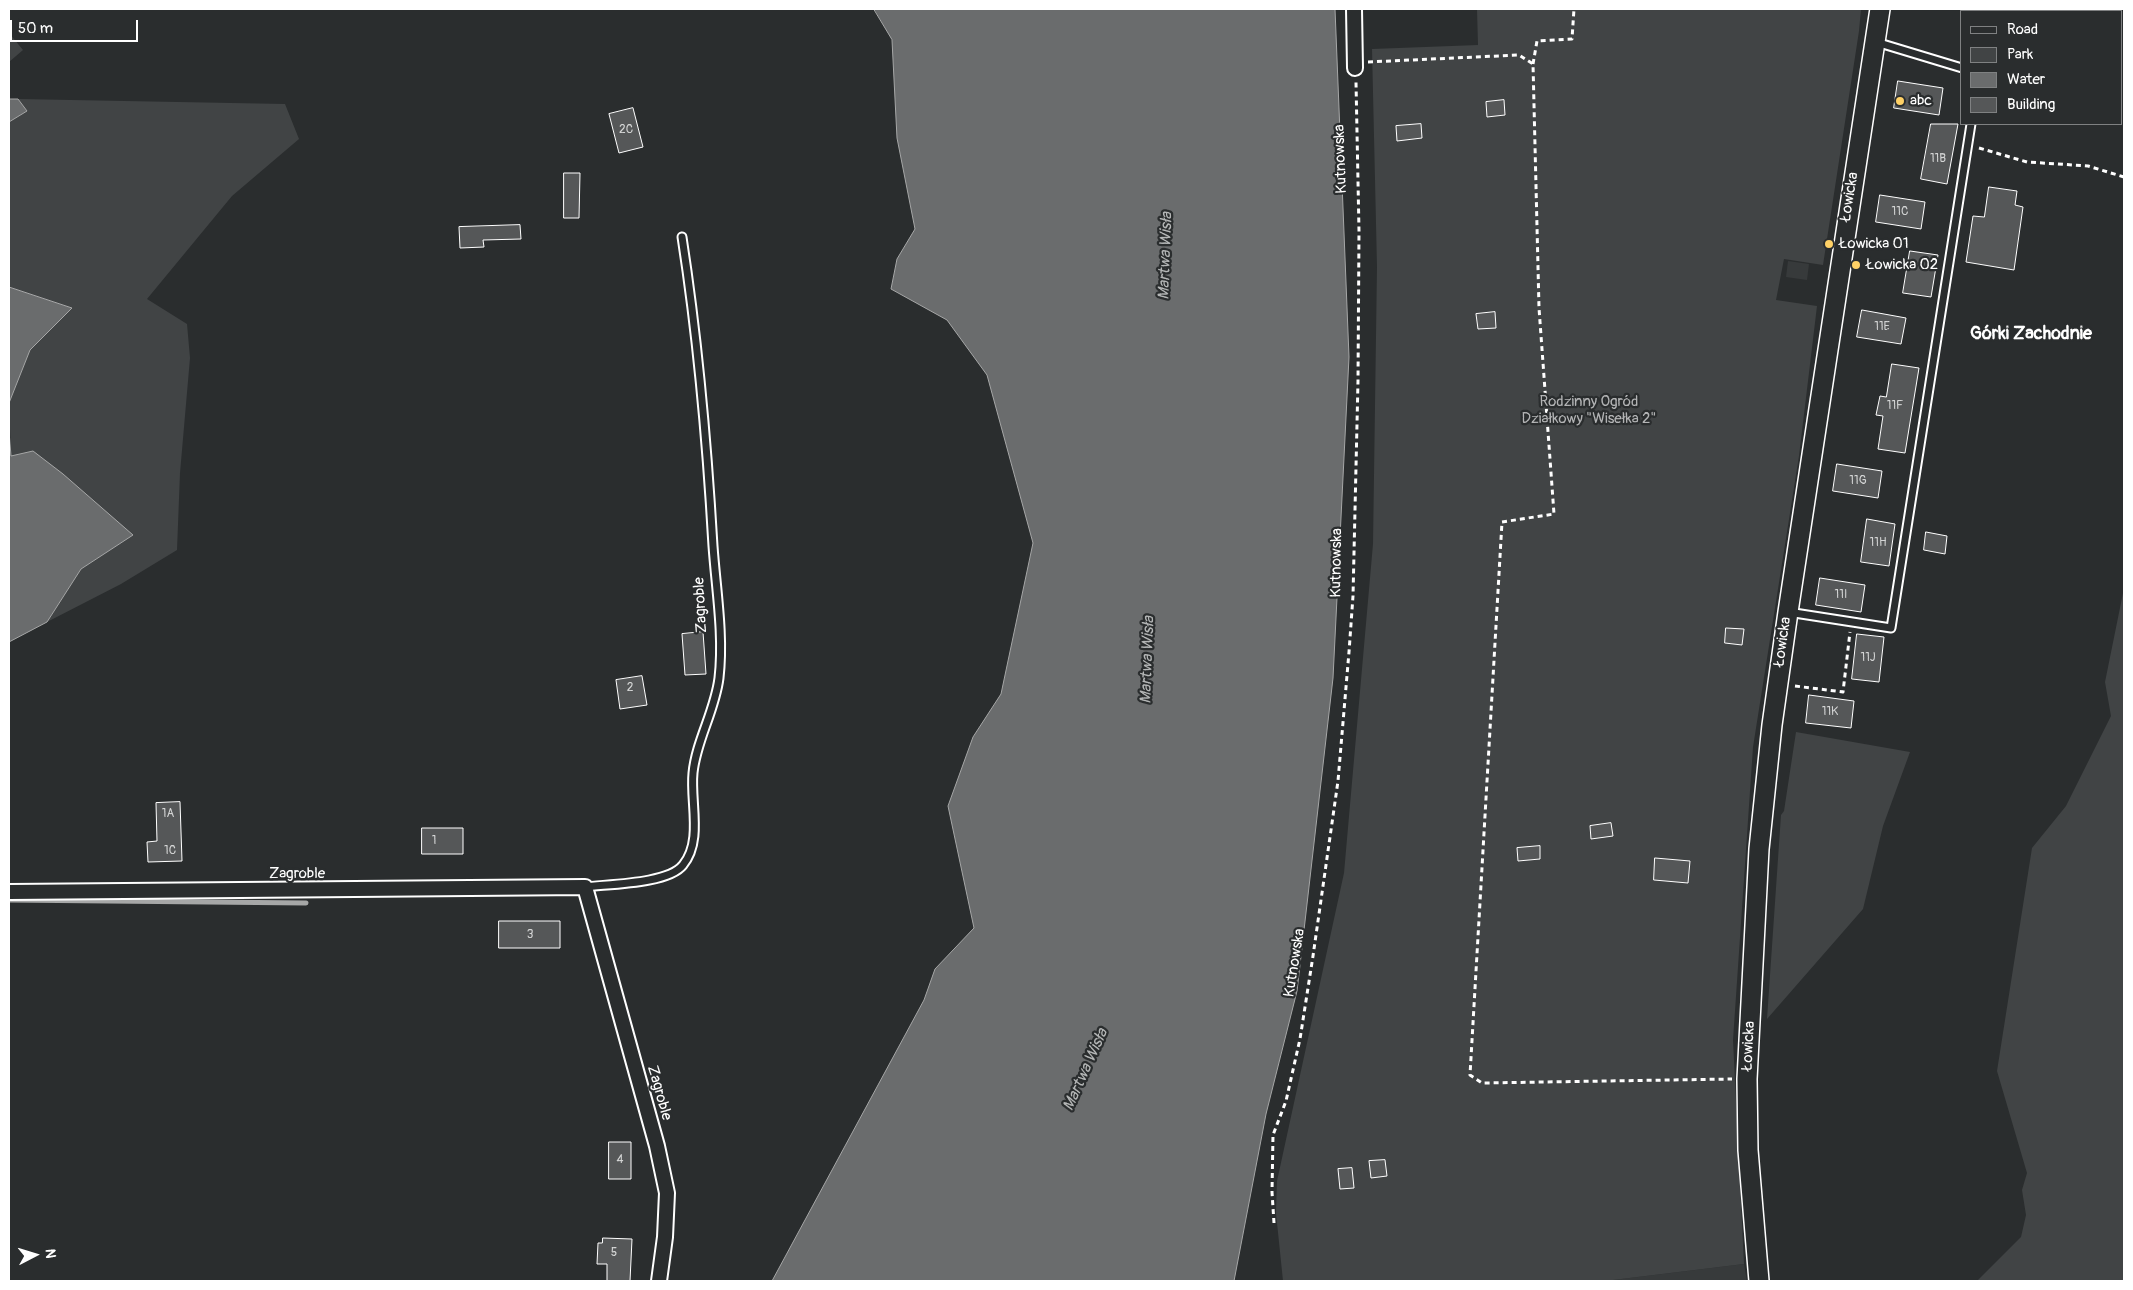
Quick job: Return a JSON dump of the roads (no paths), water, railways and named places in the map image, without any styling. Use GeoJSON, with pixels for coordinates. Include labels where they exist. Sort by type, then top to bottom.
{"type":"FeatureCollection","features":[{"type":"Feature","properties":{"kind":"street"},"geometry":{"type":"LineString","coordinates":[[1354,9],[1355,68]]}},
{"type":"Feature","properties":{"kind":"street","name":"Łowicka"},"geometry":{"type":"LineString","coordinates":[[1759,1281],[1748,1150],[1747,1079],[1759,849],[1772,725],[1788,612],[1880,9]]}},
{"type":"Feature","properties":{"kind":"street","name":"Zagroble"},"geometry":{"type":"LineString","coordinates":[[9,892],[585,887],[657,1146],[667,1192],[665,1237],[659,1281]]}},
{"type":"Feature","properties":{"kind":"lane"},"geometry":{"type":"LineString","coordinates":[[1876,42],[1960,67]]}},
{"type":"Feature","properties":{"kind":"lane"},"geometry":{"type":"LineString","coordinates":[[1788,612],[1891,628],[1971,125]]}},
{"type":"Feature","properties":{"kind":"lane","name":"Zagroble"},"geometry":{"type":"LineString","coordinates":[[585,887],[660,878],[674,873],[683,865],[690,852],[693,837],[693,770],[714,702],[719,678],[718,621],[706,428],[682,237]]}},
{"type":"Feature","properties":{"kind":"water","name":"Martwa Wisła"},"geometry":{"type":"Polygon","coordinates":[[[874,9],[1335,9],[1349,357],[1333,678],[1297,991],[1266,1114],[1234,1281],[772,1281],[924,1000],[935,969],[974,928],[948,806],[973,737],[1001,694],[1033,543],[987,375],[947,320],[891,289],[897,259],[915,229],[897,138],[892,40],[874,9]]]}},
{"type":"Feature","properties":{"kind":"water"},"geometry":{"type":"Polygon","coordinates":[[[9,99],[18,99],[27,111],[9,122],[9,99]]]}},
{"type":"Feature","properties":{"kind":"water"},"geometry":{"type":"Polygon","coordinates":[[[9,287],[72,308],[30,350],[9,403],[9,287]]]}},
{"type":"Feature","properties":{"kind":"water"},"geometry":{"type":"Polygon","coordinates":[[[9,431],[11,456],[33,451],[63,474],[133,535],[81,569],[47,622],[9,642],[9,431]]]}},
{"type":"Feature","properties":{"kind":"waterway"},"geometry":{"type":"LineString","coordinates":[[9,900],[306,903]]}},
{"type":"Feature","properties":{"kind":"place","name":"abc"},"geometry":{"type":"Point","coordinates":[1900,101]}},
{"type":"Feature","properties":{"kind":"place","name":"Łowicka 01"},"geometry":{"type":"Point","coordinates":[1829,244]}},
{"type":"Feature","properties":{"kind":"place","name":"Łowicka 02"},"geometry":{"type":"Point","coordinates":[1856,265]}},
{"type":"Feature","properties":{"kind":"district","name":"Górki Zachodnie"},"geometry":{"type":"Point","coordinates":[2031,334]}},
{"type":"Feature","properties":{"kind":"park label","name":"Rodzinny Ogród Działkowy \"Wisełka 2\""},"geometry":{"type":"Point","coordinates":[1589,410]}}]}
